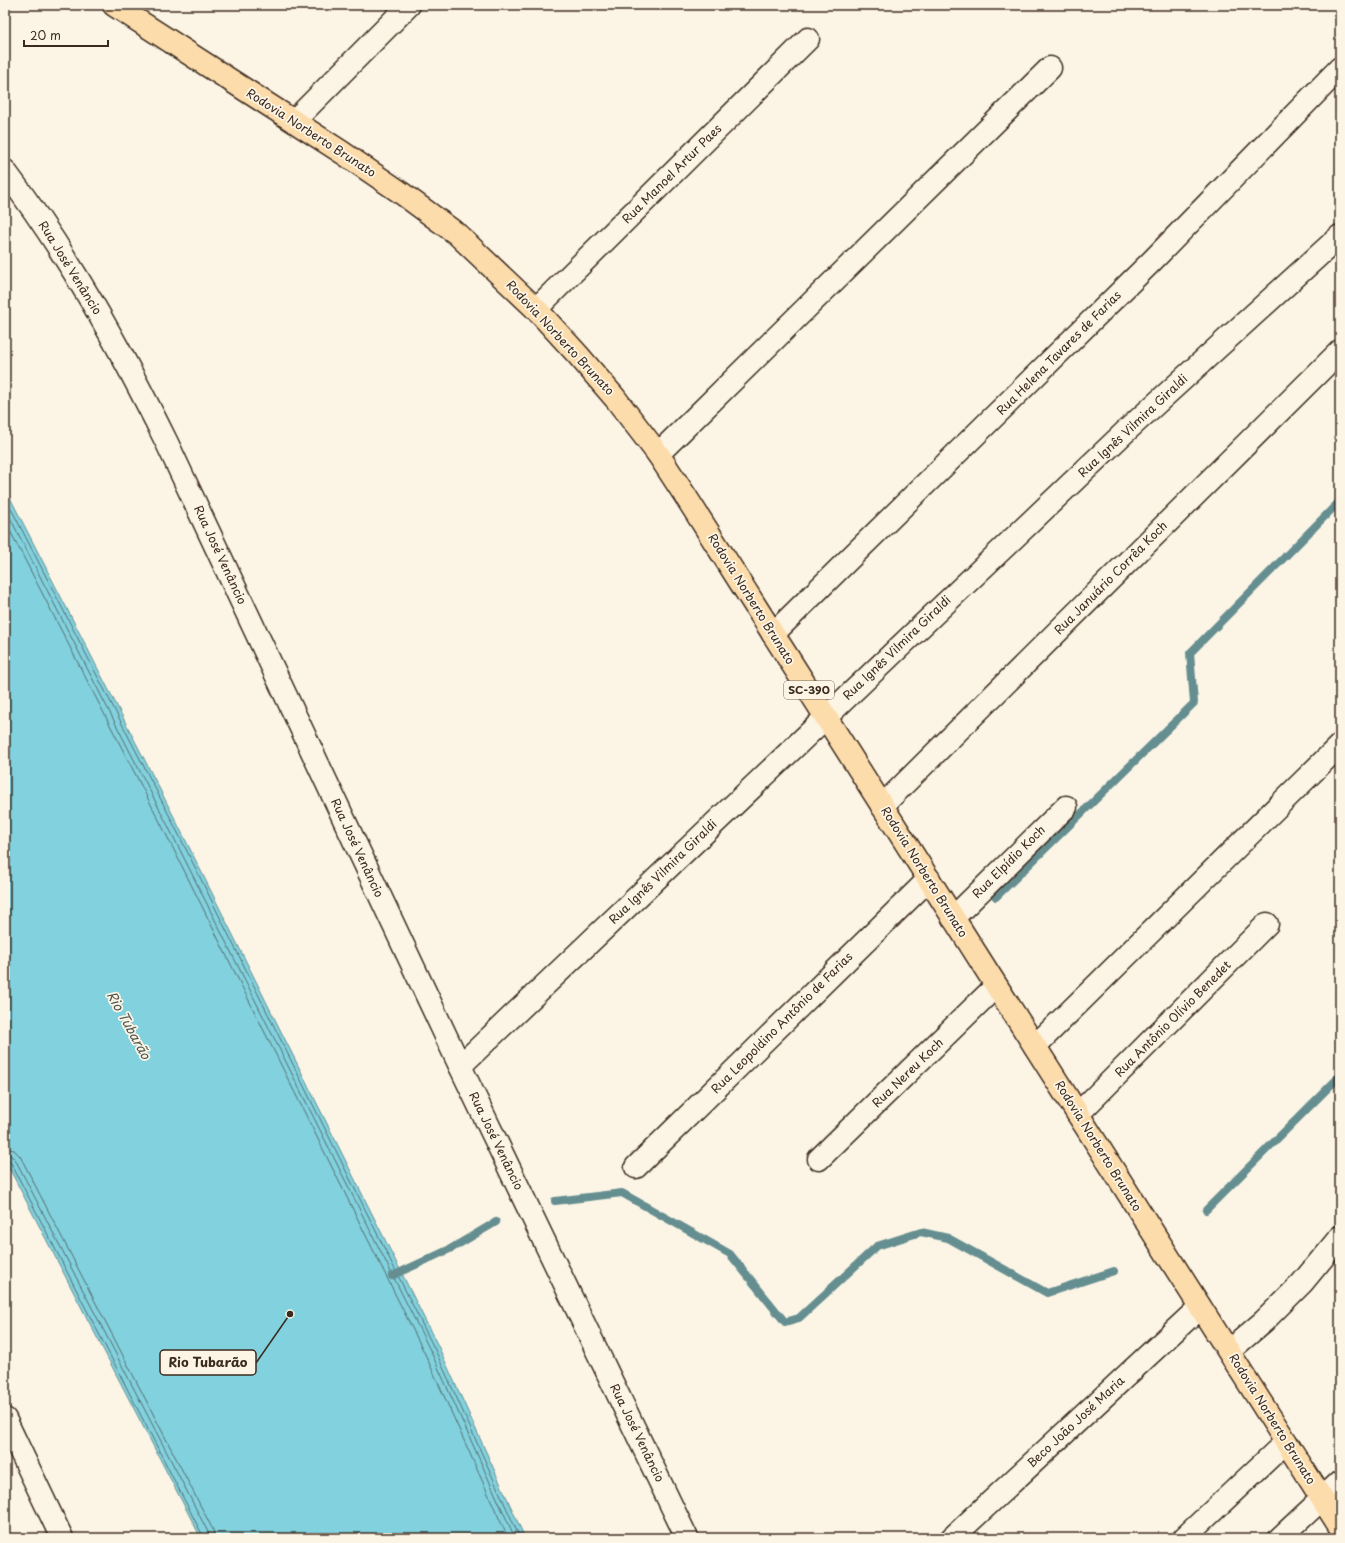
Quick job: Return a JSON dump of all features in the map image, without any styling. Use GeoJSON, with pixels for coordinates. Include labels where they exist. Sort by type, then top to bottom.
{"type":"FeatureCollection","features":[{"type":"Feature","properties":{"kind":"main road","name":"Rodovia Norberto Brunato"},"geometry":{"type":"LineString","coordinates":[[114,5],[294,120],[400,192],[457,234],[536,308],[615,398],[658,454],[1340,1527]]}},
{"type":"Feature","properties":{"kind":"street"},"geometry":{"type":"LineString","coordinates":[[294,120],[409,5]]}},
{"type":"Feature","properties":{"kind":"street","name":"Rua Manoel Artur Paes"},"geometry":{"type":"LineString","coordinates":[[536,308],[808,39]]}},
{"type":"Feature","properties":{"kind":"street"},"geometry":{"type":"LineString","coordinates":[[658,454],[1050,68]]}},
{"type":"Feature","properties":{"kind":"street","name":"Rua Helena Tavares de Farias"},"geometry":{"type":"LineString","coordinates":[[773,634],[1152,261],[1340,68]]}},
{"type":"Feature","properties":{"kind":"street","name":"Rua José Venâncio"},"geometry":{"type":"LineString","coordinates":[[5,171],[58,246],[92,301],[132,372],[167,442],[460,1066],[687,1538]]}},
{"type":"Feature","properties":{"kind":"street","name":"Rua Ignês Vilmira Giraldi"},"geometry":{"type":"LineString","coordinates":[[460,1066],[825,716],[1167,393],[1340,236]]}},
{"type":"Feature","properties":{"kind":"street","name":"Rua Januário Corrêa Koch"},"geometry":{"type":"LineString","coordinates":[[882,806],[1340,351]]}},
{"type":"Feature","properties":{"kind":"street"},"geometry":{"type":"LineString","coordinates":[[1035,1046],[1340,745]]}},
{"type":"Feature","properties":{"kind":"street","name":"Rua Elpídio Koch"},"geometry":{"type":"LineString","coordinates":[[953,918],[1066,807]]}},
{"type":"Feature","properties":{"kind":"street","name":"Rua Leopoldino Antônio de Farias"},"geometry":{"type":"LineString","coordinates":[[636,1167],[929,879]]}},
{"type":"Feature","properties":{"kind":"street","name":"Rua Antônio Olívio Benedet"},"geometry":{"type":"LineString","coordinates":[[1078,1114],[1267,924]]}},
{"type":"Feature","properties":{"kind":"street","name":"Rua Nereu Koch"},"geometry":{"type":"LineString","coordinates":[[819,1159],[996,986]]}},
{"type":"Feature","properties":{"kind":"street"},"geometry":{"type":"LineString","coordinates":[[1229,1351],[1264,1321],[1302,1283],[1340,1237]]}},
{"type":"Feature","properties":{"kind":"street","name":"Beco João José Maria"},"geometry":{"type":"LineString","coordinates":[[952,1538],[1200,1307]]}},
{"type":"Feature","properties":{"kind":"street"},"geometry":{"type":"LineString","coordinates":[[5,1419],[62,1538]]}},
{"type":"Feature","properties":{"kind":"street"},"geometry":{"type":"LineString","coordinates":[[1184,1538],[1286,1442]]}},
{"type":"Feature","properties":{"kind":"street"},"geometry":{"type":"LineString","coordinates":[[1280,1538],[1340,1482]]}},
{"type":"Feature","properties":{"kind":"water"},"geometry":{"type":"Polygon","coordinates":[[[5,488],[174,817],[440,1350],[525,1538],[201,1538],[5,1160],[5,488]]]}},
{"type":"Feature","properties":{"kind":"waterway"},"geometry":{"type":"LineString","coordinates":[[996,897],[1194,703],[1190,653],[1340,501]]}},
{"type":"Feature","properties":{"kind":"waterway"},"geometry":{"type":"LineString","coordinates":[[1206,1210],[1340,1076]]}},
{"type":"Feature","properties":{"kind":"waterway"},"geometry":{"type":"LineString","coordinates":[[555,1201],[622,1193],[730,1254],[785,1322],[799,1318],[877,1246],[921,1232],[948,1238],[1047,1293],[1114,1271]]}},
{"type":"Feature","properties":{"kind":"waterway"},"geometry":{"type":"LineString","coordinates":[[392,1276],[452,1248],[496,1222]]}},
{"type":"Feature","properties":{"kind":"place","name":"Rio Tubarão"},"geometry":{"type":"Point","coordinates":[290,1314]}}]}
